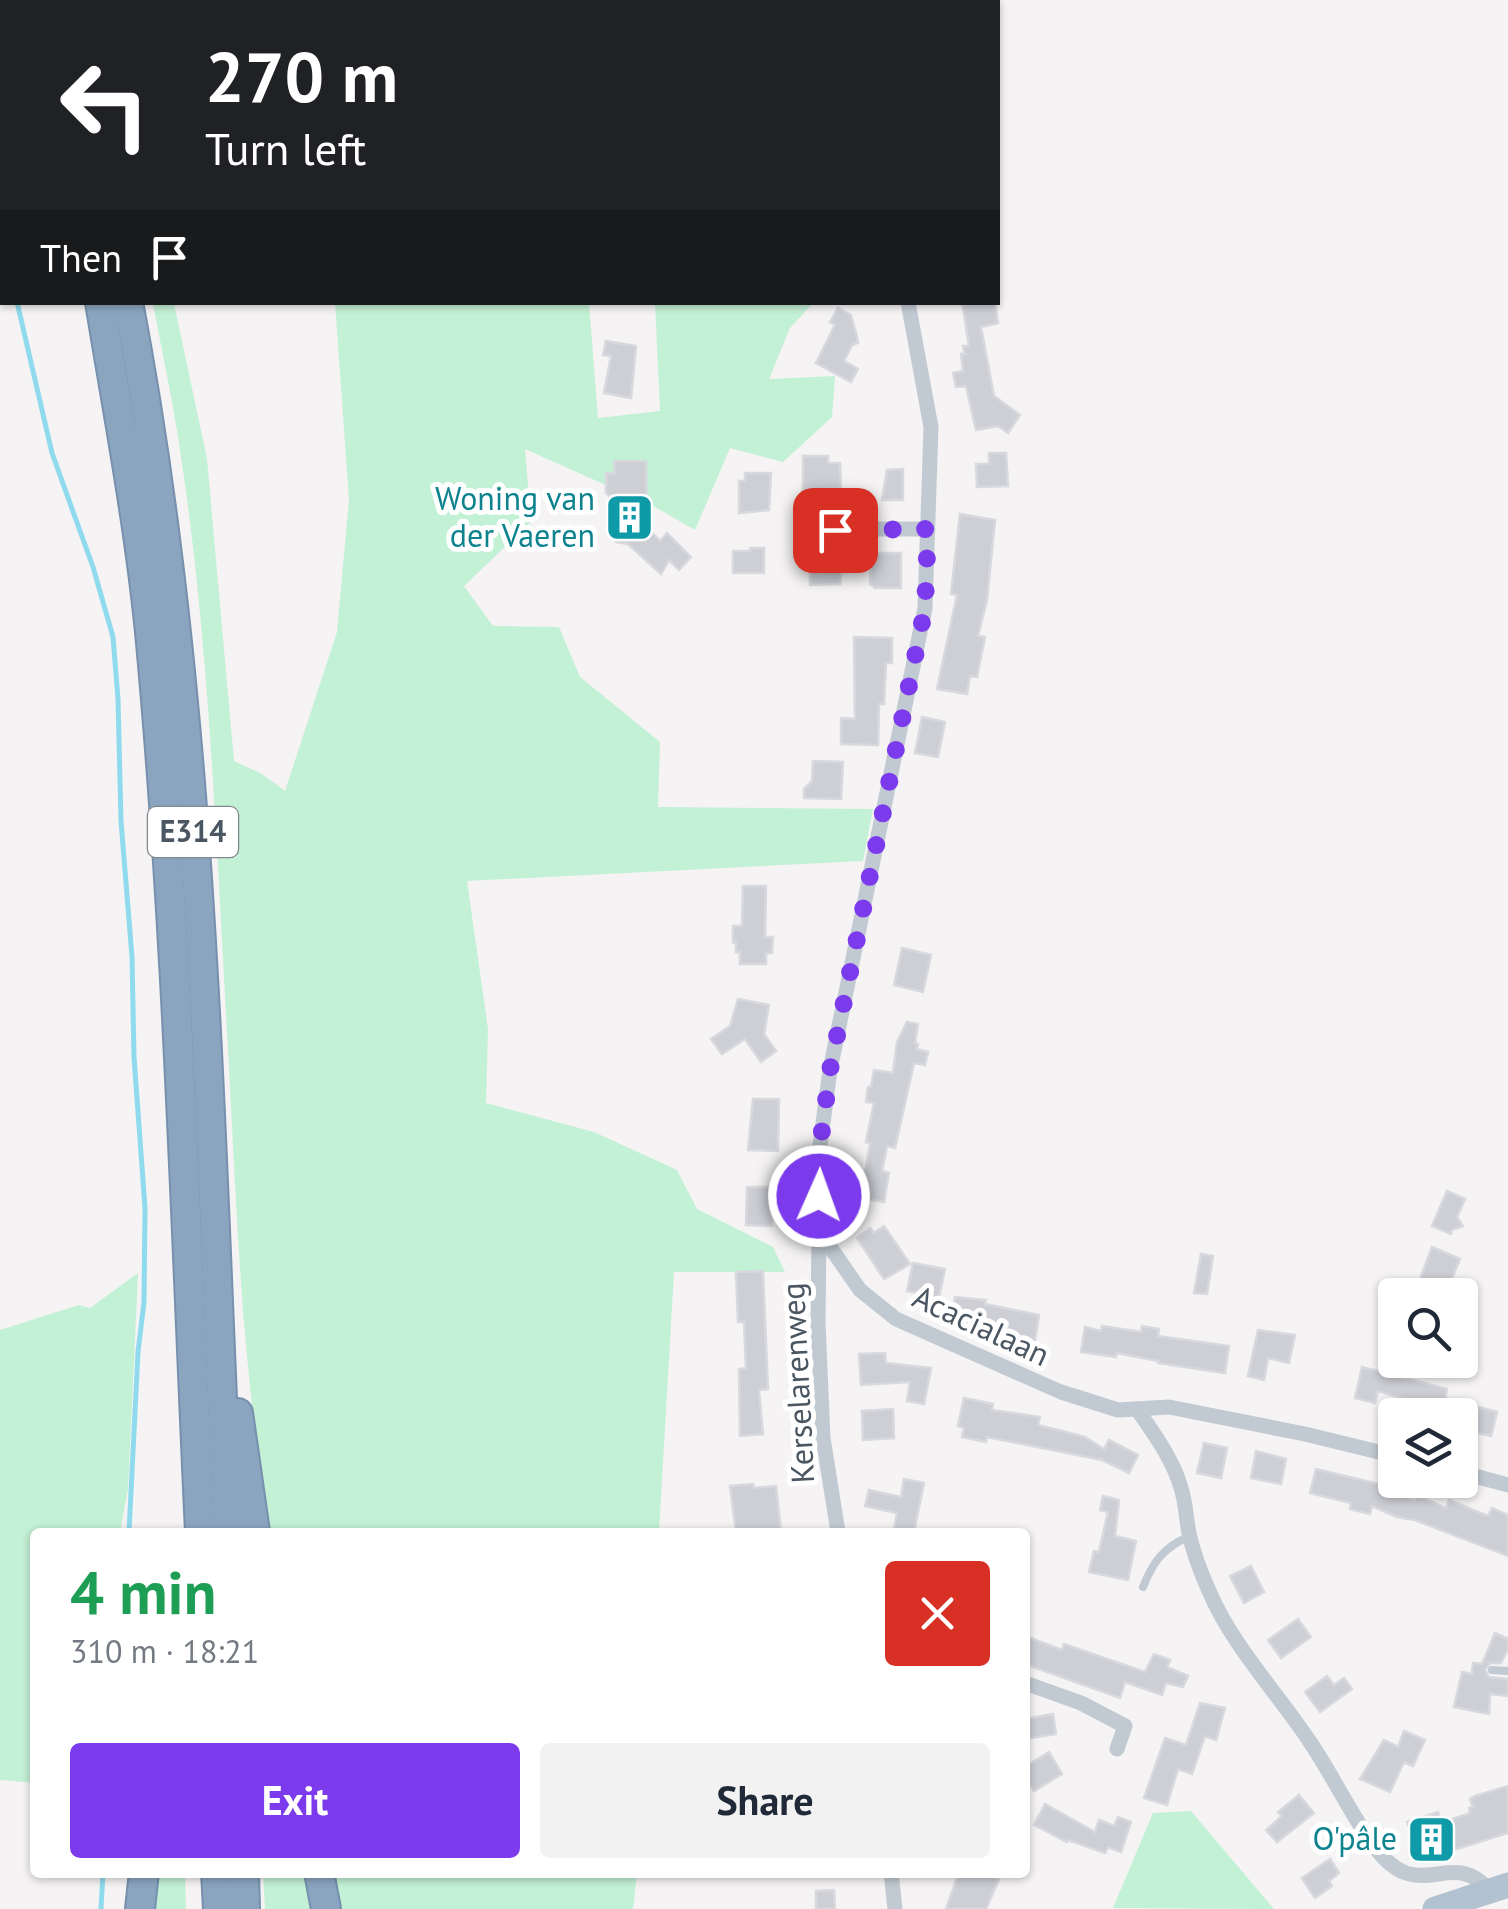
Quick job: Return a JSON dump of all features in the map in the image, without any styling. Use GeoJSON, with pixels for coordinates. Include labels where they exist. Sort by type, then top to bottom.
{"type":"FeatureCollection","features":[{"type":"Feature","properties":{"kind":"highway","name":"E314"},"geometry":{"type":"LineString","coordinates":[[100,305],[150,630],[166,842],[200,1528]]}},
{"type":"Feature","properties":{"kind":"highway","name":"E314"},"geometry":{"type":"LineString","coordinates":[[129,305],[161,498],[194,844],[228,1528]]}},
{"type":"Feature","properties":{"kind":"highway"},"geometry":{"type":"LineString","coordinates":[[180,1528],[178,1375],[191,1342]]}},
{"type":"Feature","properties":{"kind":"highway"},"geometry":{"type":"LineString","coordinates":[[220,1365],[237,1404],[254,1528]]}},
{"type":"Feature","properties":{"kind":"highway"},"geometry":{"type":"LineString","coordinates":[[140,1909],[143,1878]]}},
{"type":"Feature","properties":{"kind":"highway"},"geometry":{"type":"LineString","coordinates":[[216,1878],[218,1909]]}},
{"type":"Feature","properties":{"kind":"highway"},"geometry":{"type":"LineString","coordinates":[[244,1878],[246,1909]]}},
{"type":"Feature","properties":{"kind":"highway"},"geometry":{"type":"LineString","coordinates":[[321,1878],[326,1909]]}},
{"type":"Feature","properties":{"kind":"main road"},"geometry":{"type":"LineString","coordinates":[[1435,1909],[1496,1896]]}},
{"type":"Feature","properties":{"kind":"street"},"geometry":{"type":"LineString","coordinates":[[820,1231],[818,1161],[830,1070],[921,627],[930,427],[909,305]]}},
{"type":"Feature","properties":{"kind":"street"},"geometry":{"type":"LineString","coordinates":[[804,530],[928,529]]}},
{"type":"Feature","properties":{"kind":"street","name":"Acacialaan"},"geometry":{"type":"LineString","coordinates":[[820,1231],[860,1290],[896,1319],[1062,1392],[1118,1410],[1168,1407],[1378,1452]]}},
{"type":"Feature","properties":{"kind":"street","name":"Kerselarenweg"},"geometry":{"type":"LineString","coordinates":[[820,1231],[822,1438],[837,1528]]}},
{"type":"Feature","properties":{"kind":"street"},"geometry":{"type":"LineString","coordinates":[[1141,1409],[1182,1488],[1190,1537],[1210,1593],[1244,1651],[1310,1742],[1374,1847],[1395,1872],[1410,1879],[1456,1872],[1478,1876],[1496,1896]]}},
{"type":"Feature","properties":{"kind":"street"},"geometry":{"type":"LineString","coordinates":[[1478,1477],[1508,1485]]}},
{"type":"Feature","properties":{"kind":"street"},"geometry":{"type":"LineString","coordinates":[[1030,1685],[1081,1703],[1124,1726],[1116,1749]]}},
{"type":"Feature","properties":{"kind":"street"},"geometry":{"type":"LineString","coordinates":[[892,1878],[896,1909]]}},
{"type":"Feature","properties":{"kind":"lane"},"geometry":{"type":"LineString","coordinates":[[1143,1586],[1152,1563],[1170,1545],[1190,1537]]}},
{"type":"Feature","properties":{"kind":"lane"},"geometry":{"type":"LineString","coordinates":[[1492,1670],[1508,1671]]}},
{"type":"Feature","properties":{"kind":"green space"},"geometry":{"type":"Polygon","coordinates":[[[153,305],[174,305],[207,459],[234,761],[285,791],[337,632],[349,500],[335,305],[589,305],[598,418],[660,411],[655,305],[811,305],[790,328],[769,379],[835,376],[832,417],[783,462],[730,448],[695,530],[655,507],[525,449],[531,522],[464,586],[493,626],[559,627],[580,677],[660,742],[658,807],[873,809],[863,861],[467,881],[488,1029],[486,1103],[594,1132],[677,1170],[697,1209],[773,1247],[785,1272],[674,1272],[659,1528],[270,1528],[253,1412],[242,1292],[205,666],[178,437],[153,305]]]}},
{"type":"Feature","properties":{"kind":"green space"},"geometry":{"type":"Polygon","coordinates":[[[138,1273],[128,1489],[121,1528],[30,1528],[30,1783],[0,1780],[0,1330],[79,1305],[90,1308],[138,1273]]]}},
{"type":"Feature","properties":{"kind":"green space"},"geometry":{"type":"Polygon","coordinates":[[[1191,1811],[1274,1909],[1113,1908],[1153,1813],[1191,1811]]]}},
{"type":"Feature","properties":{"kind":"green space"},"geometry":{"type":"Polygon","coordinates":[[[156,1878],[185,1878],[186,1909],[152,1909],[156,1878]]]}},
{"type":"Feature","properties":{"kind":"green space"},"geometry":{"type":"Polygon","coordinates":[[[263,1878],[307,1878],[313,1909],[265,1909],[263,1878]]]}},
{"type":"Feature","properties":{"kind":"green space"},"geometry":{"type":"Polygon","coordinates":[[[336,1878],[636,1878],[633,1909],[342,1909],[336,1878]]]}},
{"type":"Feature","properties":{"kind":"building"},"geometry":{"type":"Polygon","coordinates":[[[962,305],[995,305],[998,323],[981,327],[994,396],[1020,415],[1008,433],[998,426],[976,430],[966,386],[956,387],[953,373],[963,371],[961,354],[965,354],[963,346],[969,346],[962,305]]]}},
{"type":"Feature","properties":{"kind":"building"},"geometry":{"type":"Polygon","coordinates":[[[838,308],[851,315],[857,337],[858,343],[852,345],[844,361],[858,369],[851,382],[816,363],[835,325],[830,322],[838,308]]]}},
{"type":"Feature","properties":{"kind":"building"},"geometry":{"type":"Polygon","coordinates":[[[606,341],[636,346],[631,398],[604,393],[611,356],[603,355],[606,341]]]}},
{"type":"Feature","properties":{"kind":"building"},"geometry":{"type":"Polygon","coordinates":[[[989,453],[1006,453],[1008,486],[977,487],[976,464],[989,464],[989,453]]]}},
{"type":"Feature","properties":{"kind":"building"},"geometry":{"type":"Polygon","coordinates":[[[803,456],[828,456],[828,463],[840,463],[841,491],[803,491],[803,456]]]}},
{"type":"Feature","properties":{"kind":"building","name":"Woning van der Vaeren"},"geometry":{"type":"Polygon","coordinates":[[[614,461],[646,461],[647,528],[660,541],[667,533],[691,557],[679,570],[669,560],[661,574],[628,544],[616,542],[618,529],[610,521],[618,514],[615,501],[606,493],[606,473],[615,474],[614,461]]]}},
{"type":"Feature","properties":{"kind":"building"},"geometry":{"type":"Polygon","coordinates":[[[903,469],[903,500],[882,500],[887,470],[903,469]]]}},
{"type":"Feature","properties":{"kind":"building"},"geometry":{"type":"Polygon","coordinates":[[[745,473],[771,473],[769,510],[739,513],[739,481],[745,481],[745,473]]]}},
{"type":"Feature","properties":{"kind":"building"},"geometry":{"type":"Polygon","coordinates":[[[960,514],[995,520],[987,600],[978,636],[985,637],[977,677],[970,676],[967,694],[937,689],[957,595],[951,594],[960,514]]]}},
{"type":"Feature","properties":{"kind":"building"},"geometry":{"type":"Polygon","coordinates":[[[764,548],[764,573],[733,573],[733,551],[764,548]]]}},
{"type":"Feature","properties":{"kind":"building"},"geometry":{"type":"Polygon","coordinates":[[[871,553],[901,553],[901,588],[875,588],[870,584],[871,553]]]}},
{"type":"Feature","properties":{"kind":"building"},"geometry":{"type":"Polygon","coordinates":[[[843,561],[840,584],[810,585],[810,562],[843,561]]]}},
{"type":"Feature","properties":{"kind":"building"},"geometry":{"type":"Polygon","coordinates":[[[854,637],[892,638],[892,663],[886,663],[884,704],[879,704],[878,745],[841,744],[841,718],[855,719],[854,637]]]}},
{"type":"Feature","properties":{"kind":"building"},"geometry":{"type":"Polygon","coordinates":[[[922,717],[945,722],[938,757],[915,753],[922,717]]]}},
{"type":"Feature","properties":{"kind":"building"},"geometry":{"type":"Polygon","coordinates":[[[813,761],[843,762],[841,799],[804,798],[804,789],[812,781],[813,761]]]}},
{"type":"Feature","properties":{"kind":"building"},"geometry":{"type":"Polygon","coordinates":[[[743,886],[766,886],[765,937],[773,937],[772,953],[766,953],[766,964],[740,964],[740,952],[736,952],[733,943],[733,926],[742,926],[743,886]]]}},
{"type":"Feature","properties":{"kind":"building"},"geometry":{"type":"Polygon","coordinates":[[[902,948],[931,955],[923,992],[894,985],[902,948]]]}},
{"type":"Feature","properties":{"kind":"building"},"geometry":{"type":"Polygon","coordinates":[[[738,999],[769,1005],[764,1034],[776,1051],[761,1062],[745,1039],[722,1054],[711,1039],[730,1026],[738,999]]]}},
{"type":"Feature","properties":{"kind":"building"},"geometry":{"type":"Polygon","coordinates":[[[907,1022],[918,1024],[915,1043],[917,1049],[928,1052],[925,1065],[914,1063],[895,1148],[887,1146],[882,1171],[889,1173],[884,1202],[855,1197],[870,1143],[866,1142],[874,1103],[866,1102],[868,1087],[874,1070],[893,1073],[897,1042],[907,1022]]]}},
{"type":"Feature","properties":{"kind":"building"},"geometry":{"type":"Polygon","coordinates":[[[753,1099],[779,1099],[778,1151],[748,1150],[753,1099]]]}},
{"type":"Feature","properties":{"kind":"building"},"geometry":{"type":"Polygon","coordinates":[[[747,1187],[773,1187],[772,1226],[746,1225],[747,1187]]]}},
{"type":"Feature","properties":{"kind":"building"},"geometry":{"type":"Polygon","coordinates":[[[1447,1191],[1465,1199],[1457,1217],[1463,1226],[1451,1234],[1432,1226],[1447,1191]]]}},
{"type":"Feature","properties":{"kind":"building"},"geometry":{"type":"Polygon","coordinates":[[[884,1226],[910,1264],[884,1279],[857,1238],[870,1228],[874,1233],[884,1226]]]}},
{"type":"Feature","properties":{"kind":"building"},"geometry":{"type":"Polygon","coordinates":[[[1432,1247],[1460,1259],[1452,1278],[1420,1278],[1432,1247]]]}},
{"type":"Feature","properties":{"kind":"building"},"geometry":{"type":"Polygon","coordinates":[[[1201,1254],[1213,1256],[1207,1294],[1194,1293],[1201,1254]]]}},
{"type":"Feature","properties":{"kind":"building"},"geometry":{"type":"Polygon","coordinates":[[[913,1263],[945,1269],[938,1302],[907,1291],[913,1263]]]}},
{"type":"Feature","properties":{"kind":"building"},"geometry":{"type":"Polygon","coordinates":[[[763,1271],[768,1389],[759,1390],[763,1434],[740,1436],[739,1369],[746,1368],[744,1322],[738,1322],[736,1272],[763,1271]]]}},
{"type":"Feature","properties":{"kind":"building"},"geometry":{"type":"Polygon","coordinates":[[[955,1297],[986,1300],[985,1304],[1039,1315],[1035,1341],[951,1318],[955,1297]]]}},
{"type":"Feature","properties":{"kind":"building"},"geometry":{"type":"Polygon","coordinates":[[[1102,1326],[1141,1332],[1142,1326],[1159,1329],[1158,1336],[1229,1346],[1225,1373],[1117,1353],[1116,1357],[1081,1352],[1085,1327],[1101,1331],[1102,1326]]]}},
{"type":"Feature","properties":{"kind":"building"},"geometry":{"type":"Polygon","coordinates":[[[1258,1330],[1295,1335],[1289,1363],[1268,1358],[1264,1380],[1248,1376],[1258,1330]]]}},
{"type":"Feature","properties":{"kind":"building"},"geometry":{"type":"Polygon","coordinates":[[[885,1353],[886,1363],[931,1368],[924,1404],[907,1401],[910,1382],[861,1385],[859,1354],[885,1353]]]}},
{"type":"Feature","properties":{"kind":"building"},"geometry":{"type":"Polygon","coordinates":[[[1362,1367],[1378,1371],[1378,1378],[1404,1378],[1447,1389],[1445,1398],[1402,1398],[1378,1391],[1375,1403],[1355,1398],[1362,1367]]]}},
{"type":"Feature","properties":{"kind":"building"},"geometry":{"type":"Polygon","coordinates":[[[964,1398],[993,1404],[992,1410],[1040,1417],[1038,1425],[1085,1437],[1104,1449],[1109,1440],[1138,1455],[1129,1473],[1102,1460],[987,1437],[986,1442],[962,1437],[964,1428],[958,1426],[964,1398]]]}},
{"type":"Feature","properties":{"kind":"building"},"geometry":{"type":"Polygon","coordinates":[[[1478,1407],[1497,1412],[1491,1436],[1478,1433],[1478,1407]]]}},
{"type":"Feature","properties":{"kind":"building"},"geometry":{"type":"Polygon","coordinates":[[[893,1409],[894,1438],[863,1440],[862,1411],[893,1409]]]}},
{"type":"Feature","properties":{"kind":"building"},"geometry":{"type":"Polygon","coordinates":[[[1204,1443],[1227,1448],[1221,1478],[1197,1473],[1204,1443]]]}},
{"type":"Feature","properties":{"kind":"building"},"geometry":{"type":"Polygon","coordinates":[[[1256,1451],[1286,1459],[1281,1484],[1251,1478],[1256,1451]]]}},
{"type":"Feature","properties":{"kind":"building"},"geometry":{"type":"Polygon","coordinates":[[[1316,1469],[1378,1484],[1378,1498],[1423,1498],[1446,1508],[1449,1500],[1488,1516],[1492,1508],[1508,1515],[1508,1556],[1372,1506],[1370,1514],[1350,1509],[1351,1503],[1310,1493],[1316,1469]]]}},
{"type":"Feature","properties":{"kind":"building"},"geometry":{"type":"Polygon","coordinates":[[[904,1479],[924,1483],[915,1528],[894,1528],[897,1513],[865,1506],[869,1490],[901,1497],[904,1479]]]}},
{"type":"Feature","properties":{"kind":"building"},"geometry":{"type":"Polygon","coordinates":[[[730,1486],[776,1486],[781,1528],[735,1528],[730,1486]]]}},
{"type":"Feature","properties":{"kind":"building"},"geometry":{"type":"Polygon","coordinates":[[[1103,1496],[1119,1500],[1115,1536],[1136,1541],[1128,1580],[1089,1572],[1094,1551],[1099,1552],[1108,1512],[1100,1510],[1103,1496]]]}},
{"type":"Feature","properties":{"kind":"building"},"geometry":{"type":"Polygon","coordinates":[[[1251,1566],[1264,1592],[1244,1603],[1230,1576],[1251,1566]]]}},
{"type":"Feature","properties":{"kind":"building"},"geometry":{"type":"Polygon","coordinates":[[[1298,1619],[1311,1637],[1281,1658],[1268,1640],[1298,1619]]]}},
{"type":"Feature","properties":{"kind":"building"},"geometry":{"type":"Polygon","coordinates":[[[1495,1633],[1508,1639],[1508,1649],[1501,1663],[1490,1663],[1485,1670],[1489,1677],[1508,1679],[1508,1696],[1490,1694],[1489,1714],[1454,1707],[1462,1672],[1472,1674],[1473,1663],[1482,1664],[1495,1633]]]}},
{"type":"Feature","properties":{"kind":"building"},"geometry":{"type":"Polygon","coordinates":[[[1030,1638],[1062,1650],[1064,1644],[1145,1672],[1154,1654],[1170,1660],[1167,1667],[1188,1676],[1183,1687],[1166,1683],[1162,1695],[1125,1682],[1120,1698],[1030,1666],[1030,1638]]]}},
{"type":"Feature","properties":{"kind":"building"},"geometry":{"type":"Polygon","coordinates":[[[1327,1676],[1334,1685],[1344,1678],[1352,1689],[1320,1712],[1305,1692],[1327,1676]]]}},
{"type":"Feature","properties":{"kind":"building"},"geometry":{"type":"Polygon","coordinates":[[[1200,1703],[1225,1708],[1216,1740],[1205,1736],[1192,1774],[1178,1769],[1167,1805],[1144,1798],[1165,1738],[1186,1745],[1200,1703]]]}},
{"type":"Feature","properties":{"kind":"building"},"geometry":{"type":"Polygon","coordinates":[[[1053,1714],[1056,1734],[1030,1738],[1030,1718],[1053,1714]]]}},
{"type":"Feature","properties":{"kind":"building"},"geometry":{"type":"Polygon","coordinates":[[[1404,1731],[1425,1740],[1413,1766],[1404,1762],[1390,1792],[1360,1779],[1384,1740],[1398,1747],[1404,1731]]]}},
{"type":"Feature","properties":{"kind":"building"},"geometry":{"type":"Polygon","coordinates":[[[1049,1752],[1062,1774],[1034,1791],[1030,1785],[1030,1764],[1049,1752]]]}},
{"type":"Feature","properties":{"kind":"building"},"geometry":{"type":"Polygon","coordinates":[[[1508,1786],[1508,1833],[1422,1860],[1407,1822],[1438,1812],[1441,1823],[1470,1813],[1470,1799],[1508,1786]]]}},
{"type":"Feature","properties":{"kind":"building"},"geometry":{"type":"Polygon","coordinates":[[[1299,1795],[1314,1813],[1277,1842],[1266,1830],[1282,1816],[1278,1812],[1299,1795]]]}},
{"type":"Feature","properties":{"kind":"building"},"geometry":{"type":"Polygon","coordinates":[[[1045,1804],[1095,1832],[1099,1820],[1114,1826],[1118,1817],[1131,1822],[1121,1852],[1108,1847],[1105,1853],[1067,1842],[1034,1825],[1045,1804]]]}},
{"type":"Feature","properties":{"kind":"building"},"geometry":{"type":"Polygon","coordinates":[[[1330,1859],[1339,1873],[1329,1881],[1332,1886],[1315,1898],[1302,1878],[1330,1859]]]}},
{"type":"Feature","properties":{"kind":"building"},"geometry":{"type":"Polygon","coordinates":[[[957,1878],[999,1879],[986,1909],[946,1909],[957,1878]]]}},
{"type":"Feature","properties":{"kind":"building"},"geometry":{"type":"Polygon","coordinates":[[[834,1890],[835,1909],[816,1909],[816,1891],[834,1890]]]}},
{"type":"Feature","properties":{"kind":"waterway"},"geometry":{"type":"LineString","coordinates":[[18,305],[52,453],[93,567],[113,637],[145,1208],[144,1302],[129,1528]]}},
{"type":"Feature","properties":{"kind":"waterway"},"geometry":{"type":"LineString","coordinates":[[101,1909],[103,1878]]}},
{"type":"Feature","properties":{"kind":"place","name":"Woning van der Vaeren"},"geometry":{"type":"Point","coordinates":[630,517]}},
{"type":"Feature","properties":{"kind":"place","name":"O'pâle"},"geometry":{"type":"Point","coordinates":[1432,1839]}},
{"type":"Feature","properties":{"kind":"route"},"geometry":{"type":"LineString","coordinates":[[819,1196],[818,1161],[830,1070],[925,608],[928,529],[835,530]]}}]}
